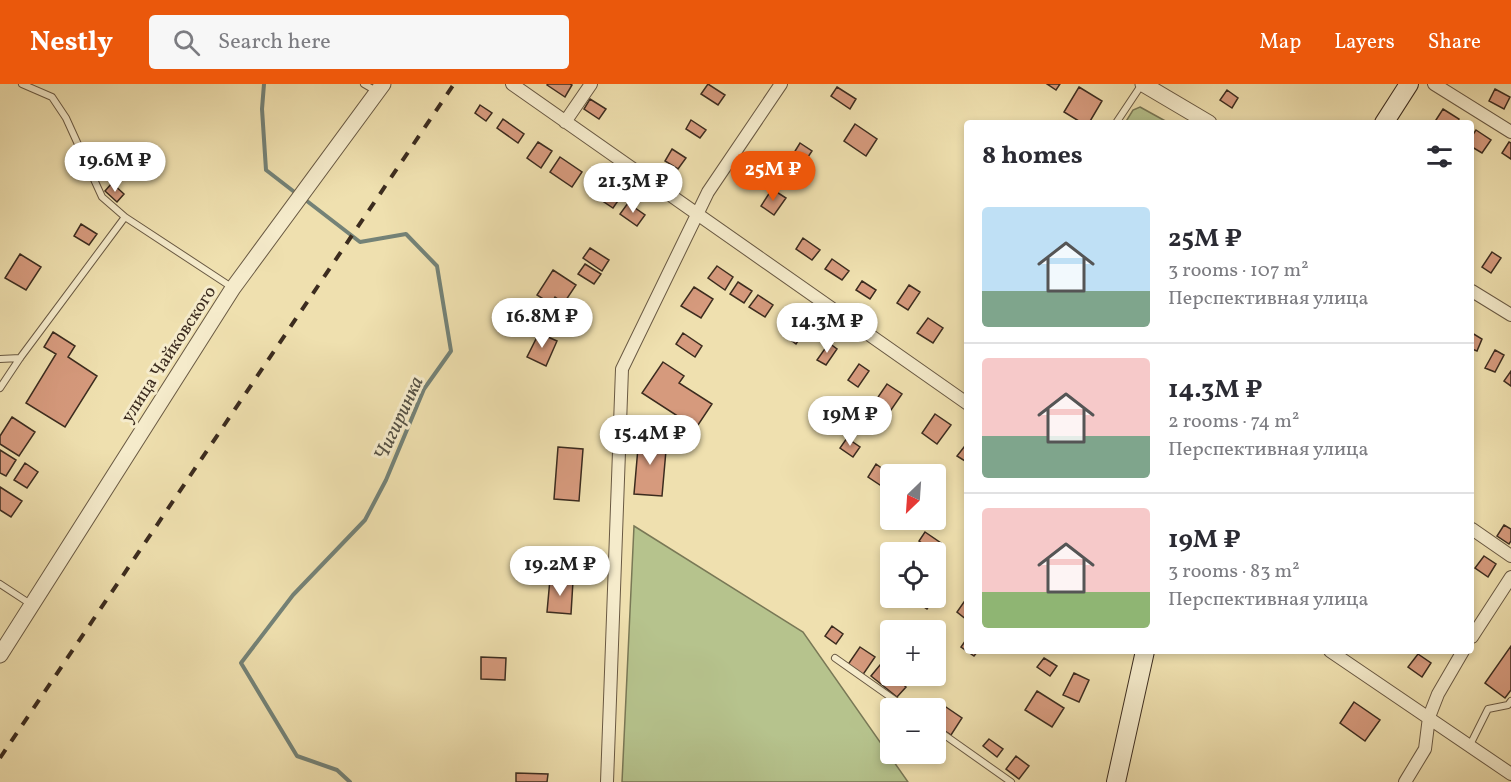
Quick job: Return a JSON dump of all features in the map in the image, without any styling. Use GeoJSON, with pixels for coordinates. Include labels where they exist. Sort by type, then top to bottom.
{"type":"FeatureCollection","features":[{"type":"Feature","properties":{"kind":"main road"},"geometry":{"type":"LineString","coordinates":[[1386,120],[1409,84]]}},
{"type":"Feature","properties":{"kind":"main road"},"geometry":{"type":"LineString","coordinates":[[1116,782],[1144,654]]}},
{"type":"Feature","properties":{"kind":"street"},"geometry":{"type":"LineString","coordinates":[[512,84],[964,401]]}},
{"type":"Feature","properties":{"kind":"street"},"geometry":{"type":"LineString","coordinates":[[566,122],[591,84]]}},
{"type":"Feature","properties":{"kind":"street"},"geometry":{"type":"LineString","coordinates":[[606,782],[621,369],[708,192],[782,84]]}},
{"type":"Feature","properties":{"kind":"street"},"geometry":{"type":"LineString","coordinates":[[1143,84],[1204,120]]}},
{"type":"Feature","properties":{"kind":"street"},"geometry":{"type":"LineString","coordinates":[[1434,84],[1511,132]]}},
{"type":"Feature","properties":{"kind":"street","name":"улица Чайковского"},"geometry":{"type":"LineString","coordinates":[[0,655],[233,288],[380,88]]}},
{"type":"Feature","properties":{"kind":"street"},"geometry":{"type":"LineString","coordinates":[[1474,292],[1511,315]]}},
{"type":"Feature","properties":{"kind":"street"},"geometry":{"type":"LineString","coordinates":[[1474,530],[1511,556]]}},
{"type":"Feature","properties":{"kind":"street"},"geometry":{"type":"LineString","coordinates":[[1474,634],[1511,577]]}},
{"type":"Feature","properties":{"kind":"street"},"geometry":{"type":"LineString","coordinates":[[1334,654],[1511,774]]}},
{"type":"Feature","properties":{"kind":"street"},"geometry":{"type":"LineString","coordinates":[[1405,782],[1425,749],[1429,717],[1437,694],[1461,654]]}},
{"type":"Feature","properties":{"kind":"lane"},"geometry":{"type":"LineString","coordinates":[[22,84],[52,97],[66,118],[102,197],[125,217],[233,288]]}},
{"type":"Feature","properties":{"kind":"lane"},"geometry":{"type":"LineString","coordinates":[[364,84],[380,88]]}},
{"type":"Feature","properties":{"kind":"lane"},"geometry":{"type":"LineString","coordinates":[[1118,120],[1143,84]]}},
{"type":"Feature","properties":{"kind":"lane"},"geometry":{"type":"LineString","coordinates":[[0,387],[125,217]]}},
{"type":"Feature","properties":{"kind":"lane"},"geometry":{"type":"LineString","coordinates":[[0,359],[20,358]]}},
{"type":"Feature","properties":{"kind":"lane"},"geometry":{"type":"LineString","coordinates":[[0,584],[32,604]]}},
{"type":"Feature","properties":{"kind":"lane"},"geometry":{"type":"LineString","coordinates":[[836,658],[892,698]]}},
{"type":"Feature","properties":{"kind":"lane"},"geometry":{"type":"LineString","coordinates":[[1470,745],[1488,709],[1508,705],[1511,701]]}},
{"type":"Feature","properties":{"kind":"lane"},"geometry":{"type":"LineString","coordinates":[[946,736],[1011,782]]}},
{"type":"Feature","properties":{"kind":"green space"},"geometry":{"type":"Polygon","coordinates":[[[1140,107],[1164,120],[1127,120],[1133,110],[1140,107]]]}},
{"type":"Feature","properties":{"kind":"green space"},"geometry":{"type":"Polygon","coordinates":[[[634,526],[803,632],[880,742],[880,764],[895,764],[908,782],[622,782],[634,526]]]}},
{"type":"Feature","properties":{"kind":"building"},"geometry":{"type":"Polygon","coordinates":[[[548,84],[570,84],[572,85],[565,97],[548,84]]]}},
{"type":"Feature","properties":{"kind":"building"},"geometry":{"type":"Polygon","coordinates":[[[708,84],[725,95],[718,105],[701,94],[708,84]]]}},
{"type":"Feature","properties":{"kind":"building"},"geometry":{"type":"Polygon","coordinates":[[[1047,84],[1060,84],[1056,90],[1047,84]]]}},
{"type":"Feature","properties":{"kind":"building"},"geometry":{"type":"Polygon","coordinates":[[[837,87],[856,99],[850,109],[831,96],[837,87]]]}},
{"type":"Feature","properties":{"kind":"building"},"geometry":{"type":"Polygon","coordinates":[[[1079,87],[1102,101],[1091,120],[1077,120],[1064,112],[1079,87]]]}},
{"type":"Feature","properties":{"kind":"building"},"geometry":{"type":"Polygon","coordinates":[[[1495,89],[1510,97],[1504,109],[1489,101],[1495,89]]]}},
{"type":"Feature","properties":{"kind":"building"},"geometry":{"type":"Polygon","coordinates":[[[1227,90],[1238,98],[1232,108],[1220,100],[1227,90]]]}},
{"type":"Feature","properties":{"kind":"building"},"geometry":{"type":"Polygon","coordinates":[[[590,99],[606,109],[599,119],[584,109],[590,99]]]}},
{"type":"Feature","properties":{"kind":"building"},"geometry":{"type":"Polygon","coordinates":[[[480,105],[492,113],[486,121],[475,113],[480,105]]]}},
{"type":"Feature","properties":{"kind":"building"},"geometry":{"type":"Polygon","coordinates":[[[1443,109],[1459,119],[1458,120],[1436,120],[1443,109]]]}},
{"type":"Feature","properties":{"kind":"building"},"geometry":{"type":"Polygon","coordinates":[[[503,119],[524,134],[518,143],[497,128],[503,119]]]}},
{"type":"Feature","properties":{"kind":"building"},"geometry":{"type":"Polygon","coordinates":[[[691,120],[706,130],[700,138],[686,129],[691,120]]]}},
{"type":"Feature","properties":{"kind":"building"},"geometry":{"type":"Polygon","coordinates":[[[855,124],[877,139],[866,156],[844,141],[855,124]]]}},
{"type":"Feature","properties":{"kind":"building"},"geometry":{"type":"Polygon","coordinates":[[[1476,130],[1491,140],[1482,153],[1474,148],[1476,130]]]}},
{"type":"Feature","properties":{"kind":"building"},"geometry":{"type":"Polygon","coordinates":[[[538,142],[552,151],[541,168],[527,158],[538,142]]]}},
{"type":"Feature","properties":{"kind":"building"},"geometry":{"type":"Polygon","coordinates":[[[1509,142],[1511,143],[1511,159],[1502,153],[1509,142]]]}},
{"type":"Feature","properties":{"kind":"building"},"geometry":{"type":"Polygon","coordinates":[[[800,143],[812,151],[804,163],[792,156],[800,143]]]}},
{"type":"Feature","properties":{"kind":"building"},"geometry":{"type":"Polygon","coordinates":[[[672,149],[686,158],[678,169],[665,161],[672,149]]]}},
{"type":"Feature","properties":{"kind":"building"},"geometry":{"type":"Polygon","coordinates":[[[560,157],[582,172],[572,187],[550,172],[560,157]]]}},
{"type":"Feature","properties":{"kind":"building"},"geometry":{"type":"Polygon","coordinates":[[[112,183],[124,194],[117,202],[105,191],[112,183]]]}},
{"type":"Feature","properties":{"kind":"building"},"geometry":{"type":"Polygon","coordinates":[[[599,184],[620,198],[613,208],[592,194],[599,184]]]}},
{"type":"Feature","properties":{"kind":"building"},"geometry":{"type":"Polygon","coordinates":[[[772,189],[786,198],[774,215],[761,206],[772,189]]]}},
{"type":"Feature","properties":{"kind":"building"},"geometry":{"type":"Polygon","coordinates":[[[628,203],[645,215],[637,226],[620,214],[628,203]]]}},
{"type":"Feature","properties":{"kind":"building"},"geometry":{"type":"Polygon","coordinates":[[[81,224],[97,234],[89,245],[74,236],[81,224]]]}},
{"type":"Feature","properties":{"kind":"building"},"geometry":{"type":"Polygon","coordinates":[[[803,238],[820,250],[812,260],[796,249],[803,238]]]}},
{"type":"Feature","properties":{"kind":"building"},"geometry":{"type":"Polygon","coordinates":[[[590,248],[609,260],[602,271],[583,258],[590,248]]]}},
{"type":"Feature","properties":{"kind":"building"},"geometry":{"type":"Polygon","coordinates":[[[1492,252],[1501,258],[1491,273],[1482,267],[1492,252]]]}},
{"type":"Feature","properties":{"kind":"building"},"geometry":{"type":"Polygon","coordinates":[[[20,254],[41,267],[26,290],[5,278],[20,254]]]}},
{"type":"Feature","properties":{"kind":"building"},"geometry":{"type":"Polygon","coordinates":[[[832,259],[849,271],[842,280],[825,269],[832,259]]]}},
{"type":"Feature","properties":{"kind":"building"},"geometry":{"type":"Polygon","coordinates":[[[585,264],[601,274],[594,284],[578,274],[585,264]]]}},
{"type":"Feature","properties":{"kind":"building"},"geometry":{"type":"Polygon","coordinates":[[[717,266],[733,277],[725,290],[708,278],[717,266]]]}},
{"type":"Feature","properties":{"kind":"building"},"geometry":{"type":"Polygon","coordinates":[[[553,270],[576,285],[564,303],[555,297],[551,304],[537,295],[553,270]]]}},
{"type":"Feature","properties":{"kind":"building"},"geometry":{"type":"Polygon","coordinates":[[[862,281],[876,290],[870,299],[856,290],[862,281]]]}},
{"type":"Feature","properties":{"kind":"building"},"geometry":{"type":"Polygon","coordinates":[[[738,282],[752,291],[744,303],[730,294],[738,282]]]}},
{"type":"Feature","properties":{"kind":"building"},"geometry":{"type":"Polygon","coordinates":[[[909,285],[920,292],[908,310],[897,303],[909,285]]]}},
{"type":"Feature","properties":{"kind":"building"},"geometry":{"type":"Polygon","coordinates":[[[694,287],[713,299],[701,318],[681,306],[694,287]]]}},
{"type":"Feature","properties":{"kind":"building"},"geometry":{"type":"Polygon","coordinates":[[[758,295],[773,305],[765,317],[749,307],[758,295]]]}},
{"type":"Feature","properties":{"kind":"building"},"geometry":{"type":"Polygon","coordinates":[[[928,318],[943,328],[933,343],[917,333],[928,318]]]}},
{"type":"Feature","properties":{"kind":"building"},"geometry":{"type":"Polygon","coordinates":[[[799,323],[807,328],[796,344],[788,338],[799,323]]]}},
{"type":"Feature","properties":{"kind":"building"},"geometry":{"type":"Polygon","coordinates":[[[53,332],[75,346],[68,357],[97,376],[65,427],[26,403],[56,354],[44,347],[53,332]]]}},
{"type":"Feature","properties":{"kind":"building"},"geometry":{"type":"Polygon","coordinates":[[[539,333],[557,341],[546,366],[527,357],[539,333]]]}},
{"type":"Feature","properties":{"kind":"building"},"geometry":{"type":"Polygon","coordinates":[[[683,333],[702,346],[695,357],[676,344],[683,333]]]}},
{"type":"Feature","properties":{"kind":"building"},"geometry":{"type":"Polygon","coordinates":[[[1474,334],[1482,339],[1477,351],[1474,350],[1474,334]]]}},
{"type":"Feature","properties":{"kind":"building"},"geometry":{"type":"Polygon","coordinates":[[[829,343],[837,349],[826,365],[817,360],[829,343]]]}},
{"type":"Feature","properties":{"kind":"building"},"geometry":{"type":"Polygon","coordinates":[[[1495,350],[1504,355],[1495,372],[1485,368],[1495,350]]]}},
{"type":"Feature","properties":{"kind":"building"},"geometry":{"type":"Polygon","coordinates":[[[663,362],[684,376],[679,383],[712,404],[696,428],[642,393],[663,362]]]}},
{"type":"Feature","properties":{"kind":"building"},"geometry":{"type":"Polygon","coordinates":[[[859,364],[869,371],[858,387],[848,380],[859,364]]]}},
{"type":"Feature","properties":{"kind":"building"},"geometry":{"type":"Polygon","coordinates":[[[1511,371],[1511,386],[1504,381],[1511,371]]]}},
{"type":"Feature","properties":{"kind":"building"},"geometry":{"type":"Polygon","coordinates":[[[887,384],[902,394],[891,410],[876,400],[887,384]]]}},
{"type":"Feature","properties":{"kind":"building"},"geometry":{"type":"Polygon","coordinates":[[[935,414],[951,425],[937,444],[922,433],[935,414]]]}},
{"type":"Feature","properties":{"kind":"building"},"geometry":{"type":"Polygon","coordinates":[[[12,417],[35,432],[19,456],[0,444],[0,436],[12,417]]]}},
{"type":"Feature","properties":{"kind":"building"},"geometry":{"type":"Polygon","coordinates":[[[639,436],[667,439],[662,496],[634,494],[639,436]]]}},
{"type":"Feature","properties":{"kind":"building"},"geometry":{"type":"Polygon","coordinates":[[[847,438],[860,447],[853,457],[840,448],[847,438]]]}},
{"type":"Feature","properties":{"kind":"building"},"geometry":{"type":"Polygon","coordinates":[[[558,447],[583,449],[579,501],[554,499],[558,447]]]}},
{"type":"Feature","properties":{"kind":"building"},"geometry":{"type":"Polygon","coordinates":[[[964,447],[964,460],[957,456],[964,447]]]}},
{"type":"Feature","properties":{"kind":"building"},"geometry":{"type":"Polygon","coordinates":[[[0,450],[16,460],[6,476],[0,473],[0,450]]]}},
{"type":"Feature","properties":{"kind":"building"},"geometry":{"type":"Polygon","coordinates":[[[25,463],[38,472],[27,488],[14,480],[25,463]]]}},
{"type":"Feature","properties":{"kind":"building"},"geometry":{"type":"Polygon","coordinates":[[[876,464],[880,467],[880,485],[868,477],[876,464]]]}},
{"type":"Feature","properties":{"kind":"building"},"geometry":{"type":"Polygon","coordinates":[[[0,487],[22,501],[11,517],[0,510],[0,487]]]}},
{"type":"Feature","properties":{"kind":"building"},"geometry":{"type":"Polygon","coordinates":[[[1504,525],[1511,529],[1509,544],[1497,536],[1504,525]]]}},
{"type":"Feature","properties":{"kind":"building"},"geometry":{"type":"Polygon","coordinates":[[[925,532],[940,542],[920,542],[925,532]]]}},
{"type":"Feature","properties":{"kind":"building"},"geometry":{"type":"Polygon","coordinates":[[[1484,556],[1496,564],[1488,577],[1475,568],[1484,556]]]}},
{"type":"Feature","properties":{"kind":"building"},"geometry":{"type":"Polygon","coordinates":[[[550,579],[573,581],[571,614],[547,612],[550,579]]]}},
{"type":"Feature","properties":{"kind":"building"},"geometry":{"type":"Polygon","coordinates":[[[964,602],[964,618],[957,612],[964,602]]]}},
{"type":"Feature","properties":{"kind":"building"},"geometry":{"type":"Polygon","coordinates":[[[832,626],[843,634],[836,644],[825,636],[832,626]]]}},
{"type":"Feature","properties":{"kind":"building"},"geometry":{"type":"Polygon","coordinates":[[[1511,646],[1511,690],[1505,698],[1485,683],[1511,646]]]}},
{"type":"Feature","properties":{"kind":"building"},"geometry":{"type":"Polygon","coordinates":[[[860,647],[875,657],[862,676],[847,666],[860,647]]]}},
{"type":"Feature","properties":{"kind":"building"},"geometry":{"type":"Polygon","coordinates":[[[1418,654],[1431,663],[1422,677],[1408,667],[1418,654]]]}},
{"type":"Feature","properties":{"kind":"building"},"geometry":{"type":"Polygon","coordinates":[[[481,657],[506,658],[505,680],[481,679],[481,657]]]}},
{"type":"Feature","properties":{"kind":"building"},"geometry":{"type":"Polygon","coordinates":[[[1044,658],[1057,666],[1050,676],[1037,667],[1044,658]]]}},
{"type":"Feature","properties":{"kind":"building"},"geometry":{"type":"Polygon","coordinates":[[[880,665],[880,683],[871,676],[880,665]]]}},
{"type":"Feature","properties":{"kind":"building"},"geometry":{"type":"Polygon","coordinates":[[[1074,673],[1089,680],[1079,702],[1063,695],[1074,673]]]}},
{"type":"Feature","properties":{"kind":"building"},"geometry":{"type":"Polygon","coordinates":[[[883,686],[905,686],[897,697],[883,686]]]}},
{"type":"Feature","properties":{"kind":"building"},"geometry":{"type":"Polygon","coordinates":[[[1037,691],[1064,708],[1052,727],[1025,710],[1037,691]]]}},
{"type":"Feature","properties":{"kind":"building"},"geometry":{"type":"Polygon","coordinates":[[[1354,702],[1380,720],[1365,741],[1340,723],[1354,702]]]}},
{"type":"Feature","properties":{"kind":"building"},"geometry":{"type":"Polygon","coordinates":[[[946,707],[962,718],[951,735],[946,732],[946,707]]]}},
{"type":"Feature","properties":{"kind":"building"},"geometry":{"type":"Polygon","coordinates":[[[989,739],[1003,749],[997,757],[983,746],[989,739]]]}},
{"type":"Feature","properties":{"kind":"building"},"geometry":{"type":"Polygon","coordinates":[[[1016,756],[1029,766],[1019,779],[1006,769],[1016,756]]]}},
{"type":"Feature","properties":{"kind":"building"},"geometry":{"type":"Polygon","coordinates":[[[516,773],[548,774],[547,782],[516,782],[516,773]]]}},
{"type":"Feature","properties":{"kind":"waterway","name":"Чигиринка"},"geometry":{"type":"LineString","coordinates":[[264,84],[262,109],[266,170],[297,194]]}},
{"type":"Feature","properties":{"kind":"waterway","name":"Чигиринка"},"geometry":{"type":"LineString","coordinates":[[303,198],[360,242],[406,234],[437,266],[451,351],[424,389],[386,480],[365,520],[293,595],[241,663],[297,756],[337,770],[350,782]]}},
{"type":"Feature","properties":{"kind":"railway"},"geometry":{"type":"LineString","coordinates":[[0,758],[454,84]]}}]}
